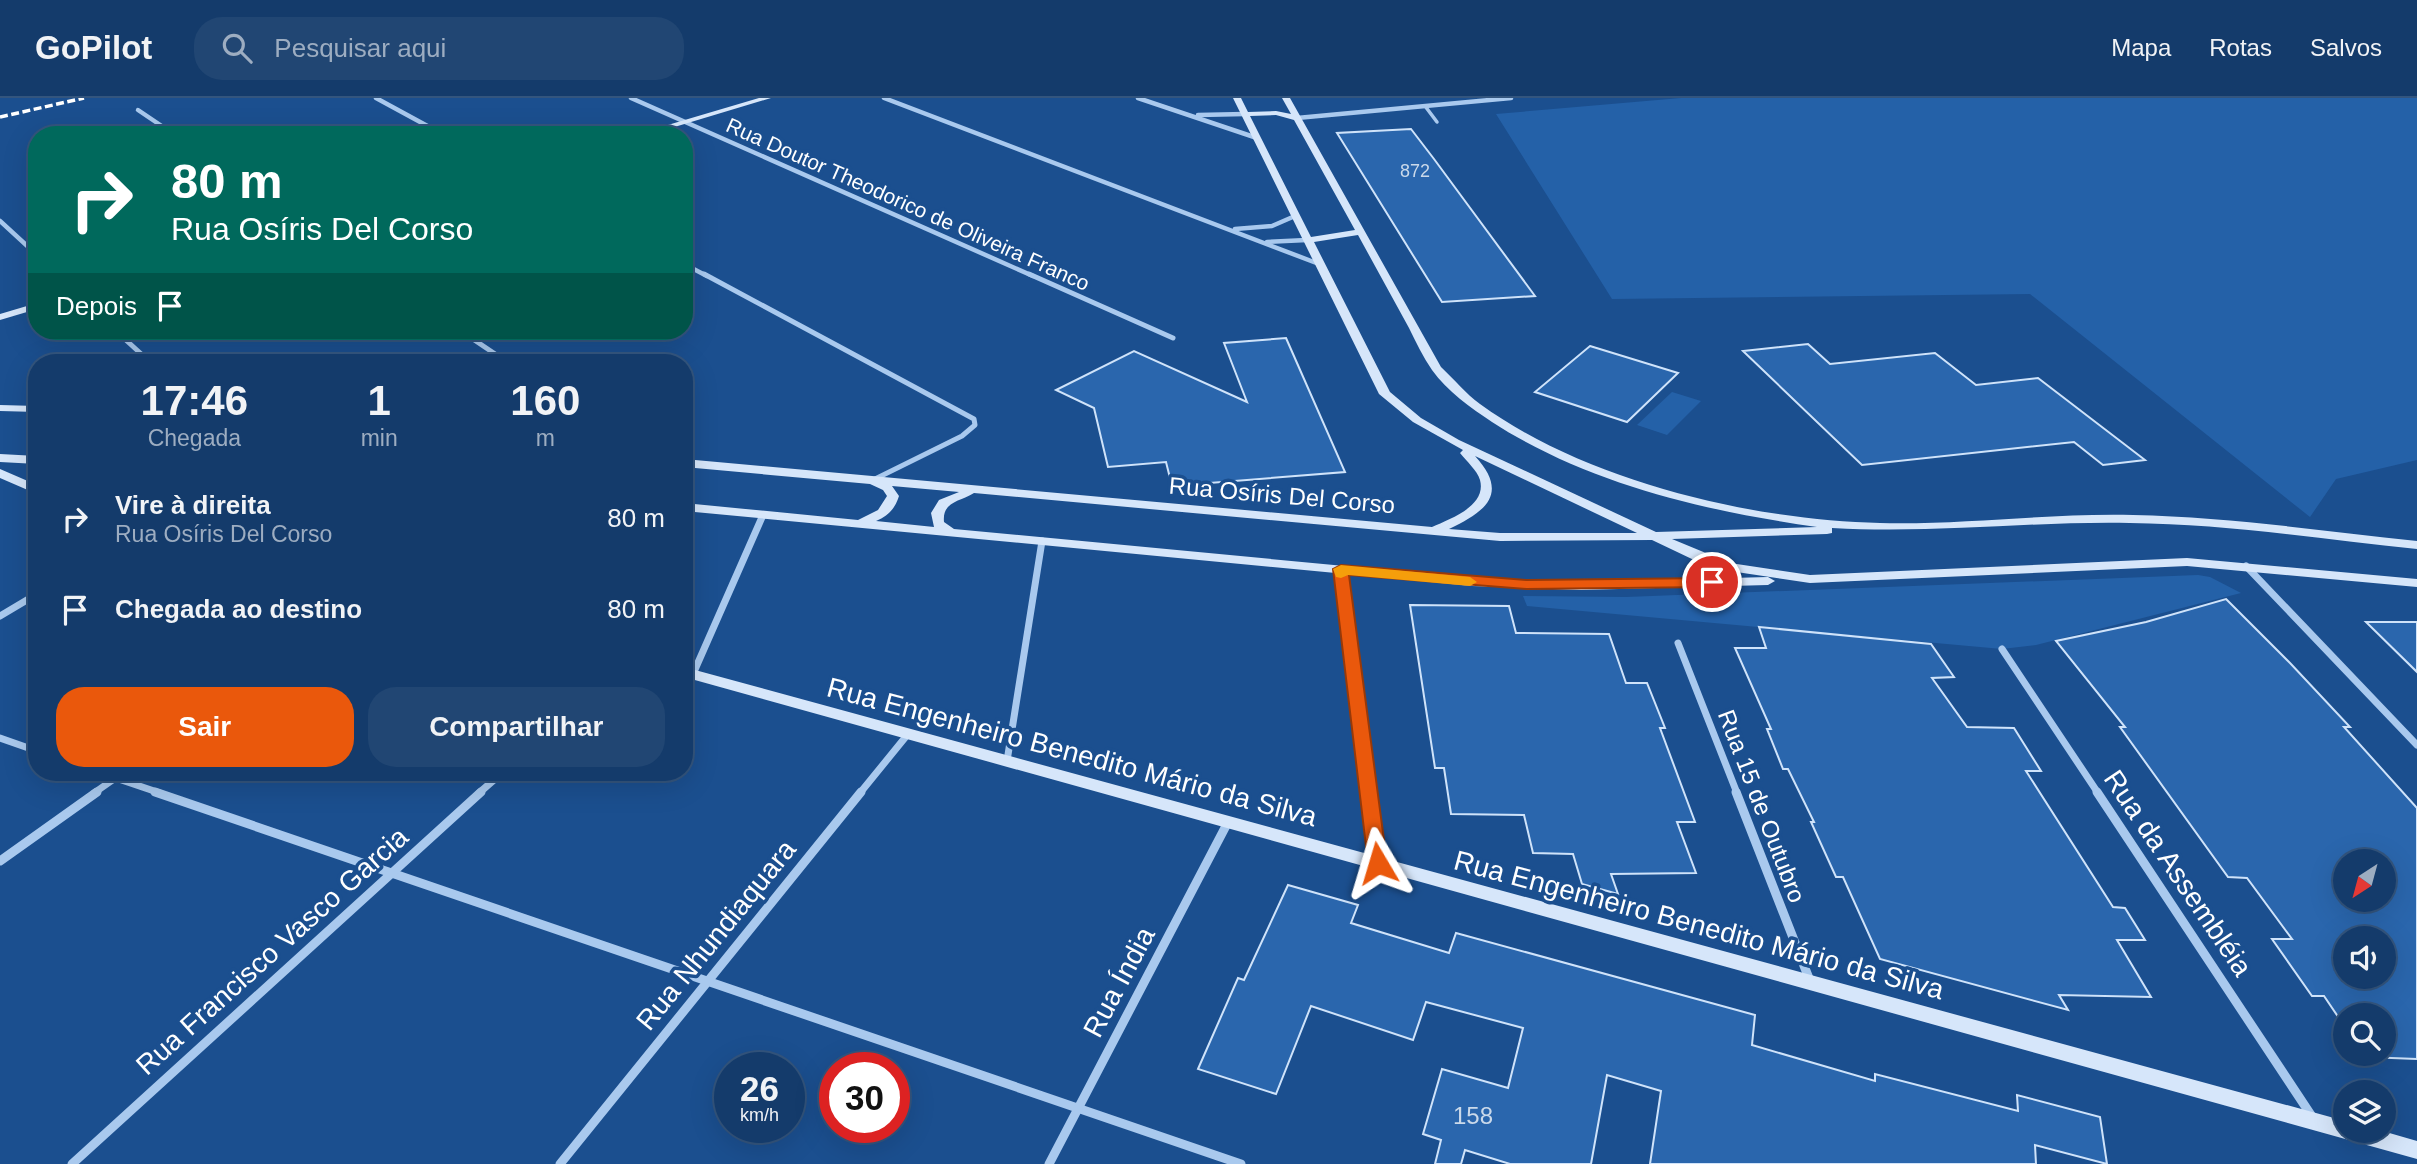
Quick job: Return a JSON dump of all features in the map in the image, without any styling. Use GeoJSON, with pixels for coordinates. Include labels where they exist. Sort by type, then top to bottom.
{"type":"FeatureCollection","features":[{"type":"Feature","properties":{"kind":"street"},"geometry":{"type":"LineString","coordinates":[[376,98],[427,126]]}},
{"type":"Feature","properties":{"kind":"street","name":"Rua Doutor Theodorico de Oliveira Franco"},"geometry":{"type":"LineString","coordinates":[[631,98],[1173,338]]}},
{"type":"Feature","properties":{"kind":"street"},"geometry":{"type":"LineString","coordinates":[[670,126],[767,98]]}},
{"type":"Feature","properties":{"kind":"street"},"geometry":{"type":"LineString","coordinates":[[884,98],[1319,264]]}},
{"type":"Feature","properties":{"kind":"street"},"geometry":{"type":"LineString","coordinates":[[1138,98],[1257,138]]}},
{"type":"Feature","properties":{"kind":"street"},"geometry":{"type":"LineString","coordinates":[[1237,98],[1385,394],[1417,420],[1455,443],[1653,537],[1728,567],[1810,579]]}},
{"type":"Feature","properties":{"kind":"street"},"geometry":{"type":"LineString","coordinates":[[1286,98],[1437,369],[1449,384],[1503,425],[1557,453],[1606,473],[1700,502],[1782,517],[1877,527],[2135,519],[2417,545]]}},
{"type":"Feature","properties":{"kind":"street"},"geometry":{"type":"LineString","coordinates":[[1190,115],[1276,113],[1297,118],[1511,98]]}},
{"type":"Feature","properties":{"kind":"street"},"geometry":{"type":"LineString","coordinates":[[138,110],[162,126]]}},
{"type":"Feature","properties":{"kind":"street"},"geometry":{"type":"LineString","coordinates":[[1228,228],[1258,229],[1295,216]]}},
{"type":"Feature","properties":{"kind":"street"},"geometry":{"type":"LineString","coordinates":[[0,220],[28,246]]}},
{"type":"Feature","properties":{"kind":"street"},"geometry":{"type":"LineString","coordinates":[[1263,242],[1307,240],[1360,232]]}},
{"type":"Feature","properties":{"kind":"street"},"geometry":{"type":"LineString","coordinates":[[693,269],[974,419],[975,425],[962,436],[873,481]]}},
{"type":"Feature","properties":{"kind":"street"},"geometry":{"type":"LineString","coordinates":[[0,318],[28,308]]}},
{"type":"Feature","properties":{"kind":"street"},"geometry":{"type":"LineString","coordinates":[[126,340],[141,354]]}},
{"type":"Feature","properties":{"kind":"street"},"geometry":{"type":"LineString","coordinates":[[474,340],[495,354]]}},
{"type":"Feature","properties":{"kind":"street"},"geometry":{"type":"LineString","coordinates":[[0,408],[28,409]]}},
{"type":"Feature","properties":{"kind":"street"},"geometry":{"type":"LineString","coordinates":[[1432,531],[1472,512],[1483,503],[1488,491],[1488,480],[1480,467],[1455,443]]}},
{"type":"Feature","properties":{"kind":"street"},"geometry":{"type":"LineString","coordinates":[[0,458],[28,460]]}},
{"type":"Feature","properties":{"kind":"street","name":"Rua Osíris Del Corso"},"geometry":{"type":"LineString","coordinates":[[693,464],[1432,531],[1545,538],[1653,537],[1877,527]]}},
{"type":"Feature","properties":{"kind":"street"},"geometry":{"type":"LineString","coordinates":[[0,473],[28,486]]}},
{"type":"Feature","properties":{"kind":"street"},"geometry":{"type":"LineString","coordinates":[[859,524],[877,518],[890,508],[893,496],[887,487],[873,481]]}},
{"type":"Feature","properties":{"kind":"street"},"geometry":{"type":"LineString","coordinates":[[950,533],[938,524],[937,513],[943,503],[958,494],[977,490]]}},
{"type":"Feature","properties":{"kind":"street"},"geometry":{"type":"LineString","coordinates":[[693,508],[1526,585],[1638,585],[1810,579],[2152,562],[2245,565],[2417,583]]}},
{"type":"Feature","properties":{"kind":"street"},"geometry":{"type":"LineString","coordinates":[[693,662],[763,515]]}},
{"type":"Feature","properties":{"kind":"street"},"geometry":{"type":"LineString","coordinates":[[1007,761],[1042,541]]}},
{"type":"Feature","properties":{"kind":"street"},"geometry":{"type":"LineString","coordinates":[[2245,565],[2417,745]]}},
{"type":"Feature","properties":{"kind":"street"},"geometry":{"type":"LineString","coordinates":[[1341,569],[1378,863]]}},
{"type":"Feature","properties":{"kind":"street"},"geometry":{"type":"LineString","coordinates":[[0,616],[28,599]]}},
{"type":"Feature","properties":{"kind":"street","name":"Rua 15 de Outubro"},"geometry":{"type":"LineString","coordinates":[[1678,643],[1811,983]]}},
{"type":"Feature","properties":{"kind":"street","name":"Rua da Assembléia"},"geometry":{"type":"LineString","coordinates":[[2002,649],[2317,1123]]}},
{"type":"Feature","properties":{"kind":"street","name":"Rua Engenheiro Benedito Mário da Silva"},"geometry":{"type":"LineString","coordinates":[[693,674],[2417,1150]]}},
{"type":"Feature","properties":{"kind":"street","name":"Rua Nhundiaquara"},"geometry":{"type":"LineString","coordinates":[[561,1164],[908,734]]}},
{"type":"Feature","properties":{"kind":"street"},"geometry":{"type":"LineString","coordinates":[[0,738],[28,748]]}},
{"type":"Feature","properties":{"kind":"street"},"geometry":{"type":"LineString","coordinates":[[0,861],[112,781]]}},
{"type":"Feature","properties":{"kind":"street"},"geometry":{"type":"LineString","coordinates":[[137,781],[392,873],[1241,1164]]}},
{"type":"Feature","properties":{"kind":"street","name":"Rua Francisco Vasco Garcia"},"geometry":{"type":"LineString","coordinates":[[72,1164],[493,781]]}},
{"type":"Feature","properties":{"kind":"street","name":"Rua Índia"},"geometry":{"type":"LineString","coordinates":[[1049,1164],[1228,822]]}},
{"type":"Feature","properties":{"kind":"lane"},"geometry":{"type":"LineString","coordinates":[[1425,106],[1437,122]]}},
{"type":"Feature","properties":{"kind":"shaded area"},"geometry":{"type":"Polygon","coordinates":[[[1681,98],[2417,98],[2417,460],[2336,479],[2310,517],[2030,294],[1612,299],[1496,114],[1681,98]]]}},
{"type":"Feature","properties":{"kind":"shaded area"},"geometry":{"type":"Polygon","coordinates":[[[1672,392],[1701,401],[1667,435],[1637,425],[1672,392]]]}},
{"type":"Feature","properties":{"kind":"shaded area"},"geometry":{"type":"Polygon","coordinates":[[[2198,575],[2210,577],[2241,593],[2036,645],[2002,649],[1527,606],[1523,596],[1626,597],[2198,575]]]}},
{"type":"Feature","properties":{"kind":"building"},"geometry":{"type":"Polygon","coordinates":[[[1411,129],[1535,296],[1442,302],[1337,133],[1411,129]]]}},
{"type":"Feature","properties":{"kind":"building"},"geometry":{"type":"Polygon","coordinates":[[[1286,338],[1345,472],[1172,486],[1166,462],[1108,467],[1094,408],[1056,390],[1134,351],[1247,402],[1224,343],[1286,338]]]}},
{"type":"Feature","properties":{"kind":"building"},"geometry":{"type":"Polygon","coordinates":[[[1808,344],[1830,364],[1935,353],[1976,385],[2038,378],[2145,460],[2103,465],[2074,442],[1862,465],[1743,351],[1808,344]]]}},
{"type":"Feature","properties":{"kind":"building"},"geometry":{"type":"Polygon","coordinates":[[[1590,346],[1678,373],[1627,422],[1535,392],[1590,346]]]}},
{"type":"Feature","properties":{"kind":"building"},"geometry":{"type":"Polygon","coordinates":[[[2226,599],[2350,727],[2344,727],[2417,808],[2417,1059],[2396,1058],[2396,1003],[2333,1003],[2333,1009],[2324,996],[2312,996],[2272,939],[2292,939],[2247,878],[2228,877],[2120,727],[2125,727],[2056,641],[2146,622],[2226,599]]]}},
{"type":"Feature","properties":{"kind":"building"},"geometry":{"type":"Polygon","coordinates":[[[1410,605],[1509,606],[1516,633],[1609,634],[1626,683],[1647,683],[1665,728],[1660,728],[1695,822],[1677,822],[1696,873],[1611,874],[1618,894],[1582,884],[1573,854],[1533,853],[1524,815],[1451,814],[1444,768],[1435,768],[1410,605]]]}},
{"type":"Feature","properties":{"kind":"building"},"geometry":{"type":"Polygon","coordinates":[[[2366,622],[2417,622],[2417,672],[2366,622]]]}},
{"type":"Feature","properties":{"kind":"building"},"geometry":{"type":"Polygon","coordinates":[[[1759,627],[1931,644],[1954,677],[1932,678],[1967,727],[2014,728],[2041,771],[2026,771],[2113,907],[2125,908],[2145,940],[2117,940],[2151,997],[2059,995],[2068,1010],[1880,959],[1843,877],[1836,877],[1811,822],[1814,822],[1788,769],[1783,769],[1767,729],[1771,729],[1735,648],[1766,648],[1759,627]]]}},
{"type":"Feature","properties":{"kind":"building"},"geometry":{"type":"Polygon","coordinates":[[[1288,885],[1358,905],[1351,923],[1449,953],[1456,933],[1755,1015],[1752,1045],[1875,1081],[1875,1074],[2018,1111],[2017,1095],[2100,1117],[2107,1164],[2035,1145],[2036,1164],[1650,1164],[1661,1091],[1607,1075],[1591,1164],[1510,1164],[1465,1150],[1461,1164],[1435,1164],[1441,1140],[1423,1134],[1442,1069],[1508,1088],[1523,1028],[1426,1002],[1413,1040],[1311,1006],[1276,1094],[1198,1069],[1238,978],[1244,980],[1288,885]]]}},
{"type":"Feature","properties":{"kind":"railway"},"geometry":{"type":"LineString","coordinates":[[0,117],[84,98]]}},
{"type":"Feature","properties":{"kind":"slow traffic"},"geometry":{"type":"LineString","coordinates":[[1341,574],[1341,569],[1470,582]]}},
{"type":"Feature","properties":{"kind":"route"},"geometry":{"type":"LineString","coordinates":[[1378,863],[1341,569],[1526,585],[1712,582]]}}]}
